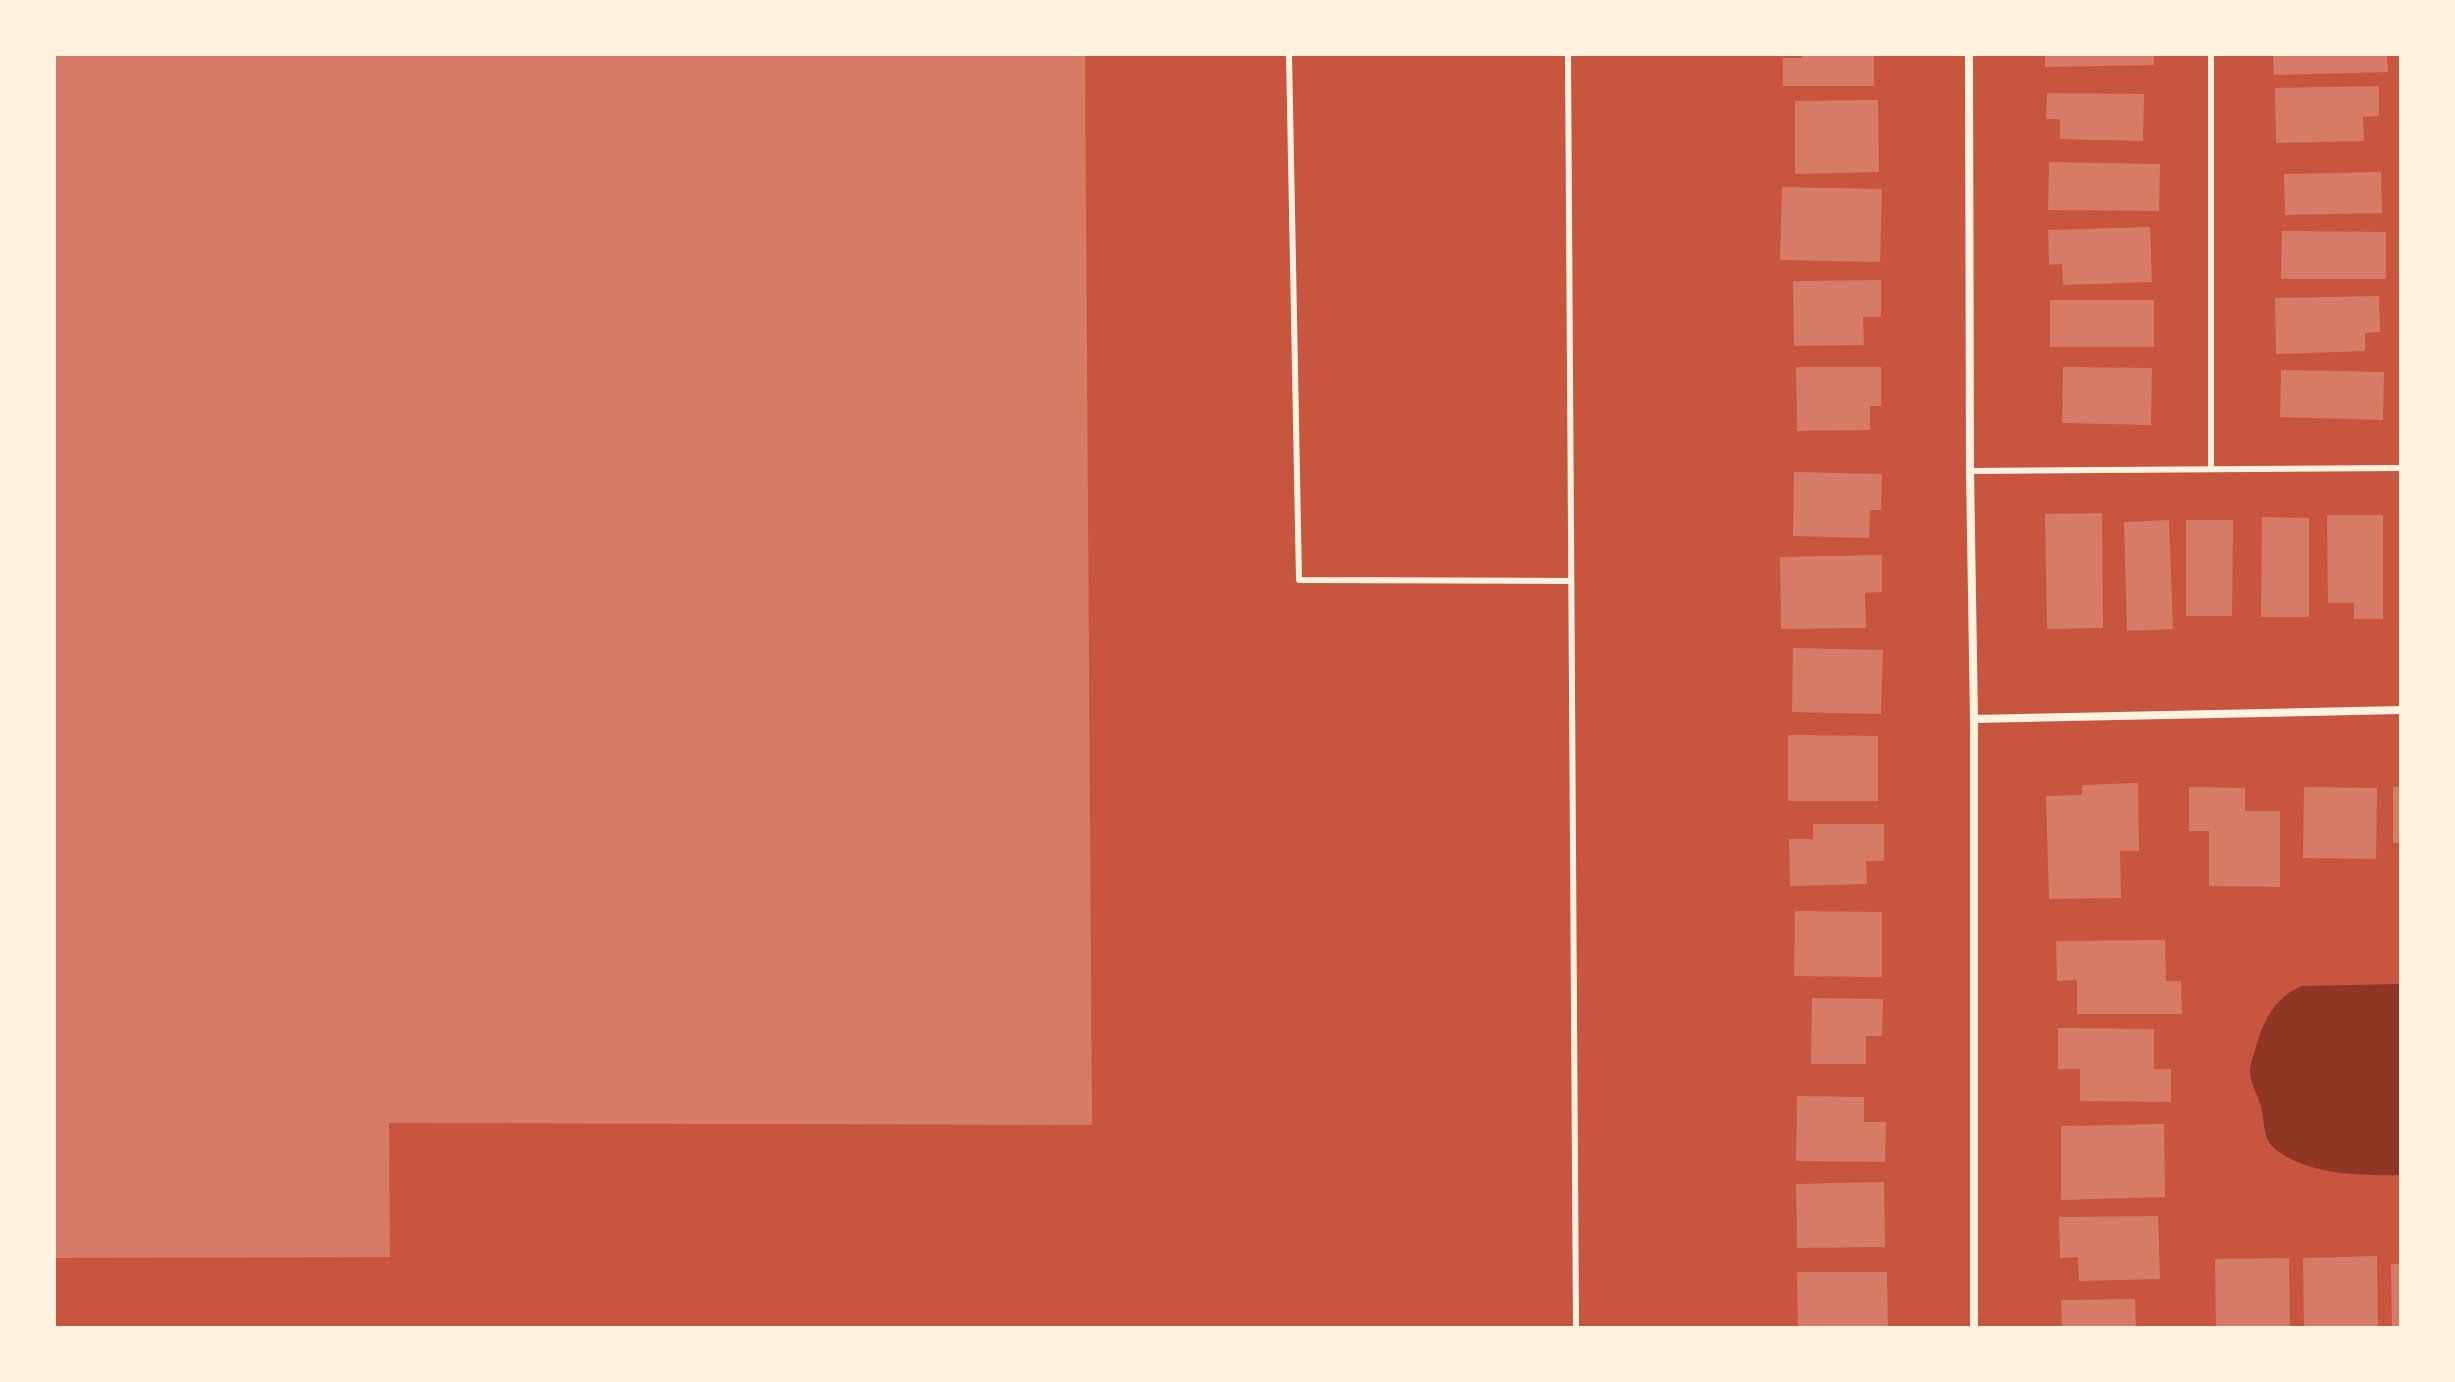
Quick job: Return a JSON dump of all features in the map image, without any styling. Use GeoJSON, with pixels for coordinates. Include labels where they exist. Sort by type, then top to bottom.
{"type":"FeatureCollection","features":[{"type":"Feature","properties":{"kind":"street"},"geometry":{"type":"LineString","coordinates":[[1969,54],[1974,1328]]}},
{"type":"Feature","properties":{"kind":"street"},"geometry":{"type":"LineString","coordinates":[[1974,719],[2401,710]]}},
{"type":"Feature","properties":{"kind":"lane"},"geometry":{"type":"LineString","coordinates":[[1289,54],[1299,580],[1571,581]]}},
{"type":"Feature","properties":{"kind":"lane"},"geometry":{"type":"LineString","coordinates":[[1568,54],[1576,1328]]}},
{"type":"Feature","properties":{"kind":"lane"},"geometry":{"type":"LineString","coordinates":[[2211,54],[2211,469]]}},
{"type":"Feature","properties":{"kind":"lane"},"geometry":{"type":"LineString","coordinates":[[1970,471],[2401,468]]}},
{"type":"Feature","properties":{"kind":"shaded area"},"geometry":{"type":"Polygon","coordinates":[[[2401,984],[2401,1175],[2333,1172],[2285,1156],[2267,1139],[2261,1106],[2250,1076],[2259,1037],[2277,1003],[2302,986],[2401,984]]]}},
{"type":"Feature","properties":{"kind":"building"},"geometry":{"type":"Polygon","coordinates":[[[54,54],[1085,54],[1092,1125],[389,1123],[390,1257],[54,1258],[54,54]]]}},
{"type":"Feature","properties":{"kind":"building"},"geometry":{"type":"Polygon","coordinates":[[[1802,54],[1874,54],[1874,86],[1783,86],[1783,58],[1802,58],[1802,54]]]}},
{"type":"Feature","properties":{"kind":"building"},"geometry":{"type":"Polygon","coordinates":[[[2045,54],[2154,54],[2154,65],[2045,67],[2045,54]]]}},
{"type":"Feature","properties":{"kind":"building"},"geometry":{"type":"Polygon","coordinates":[[[2273,54],[2387,54],[2388,72],[2274,75],[2273,54]]]}},
{"type":"Feature","properties":{"kind":"building"},"geometry":{"type":"Polygon","coordinates":[[[2379,86],[2379,116],[2363,117],[2364,141],[2276,143],[2275,88],[2379,86]]]}},
{"type":"Feature","properties":{"kind":"building"},"geometry":{"type":"Polygon","coordinates":[[[2047,93],[2144,94],[2143,141],[2060,139],[2060,119],[2046,119],[2047,93]]]}},
{"type":"Feature","properties":{"kind":"building"},"geometry":{"type":"Polygon","coordinates":[[[1878,100],[1879,172],[1795,174],[1795,101],[1878,100]]]}},
{"type":"Feature","properties":{"kind":"building"},"geometry":{"type":"Polygon","coordinates":[[[2049,162],[2160,164],[2159,211],[2048,210],[2049,162]]]}},
{"type":"Feature","properties":{"kind":"building"},"geometry":{"type":"Polygon","coordinates":[[[2381,172],[2382,213],[2285,215],[2284,174],[2381,172]]]}},
{"type":"Feature","properties":{"kind":"building"},"geometry":{"type":"Polygon","coordinates":[[[1782,187],[1882,189],[1880,262],[1780,260],[1782,187]]]}},
{"type":"Feature","properties":{"kind":"building"},"geometry":{"type":"Polygon","coordinates":[[[2150,227],[2152,282],[2063,285],[2062,264],[2049,265],[2048,230],[2150,227]]]}},
{"type":"Feature","properties":{"kind":"building"},"geometry":{"type":"Polygon","coordinates":[[[2282,231],[2386,232],[2386,279],[2281,279],[2282,231]]]}},
{"type":"Feature","properties":{"kind":"building"},"geometry":{"type":"Polygon","coordinates":[[[1881,280],[1881,317],[1863,317],[1864,345],[1794,346],[1793,281],[1881,280]]]}},
{"type":"Feature","properties":{"kind":"building"},"geometry":{"type":"Polygon","coordinates":[[[2379,296],[2380,332],[2365,333],[2365,351],[2276,354],[2275,298],[2379,296]]]}},
{"type":"Feature","properties":{"kind":"building"},"geometry":{"type":"Polygon","coordinates":[[[2050,300],[2154,300],[2154,347],[2050,347],[2050,300]]]}},
{"type":"Feature","properties":{"kind":"building"},"geometry":{"type":"Polygon","coordinates":[[[1796,367],[1881,367],[1881,406],[1870,406],[1870,430],[1797,431],[1796,367]]]}},
{"type":"Feature","properties":{"kind":"building"},"geometry":{"type":"Polygon","coordinates":[[[2063,367],[2152,368],[2151,425],[2062,423],[2063,367]]]}},
{"type":"Feature","properties":{"kind":"building"},"geometry":{"type":"Polygon","coordinates":[[[2281,370],[2384,372],[2383,420],[2280,417],[2281,370]]]}},
{"type":"Feature","properties":{"kind":"building"},"geometry":{"type":"Polygon","coordinates":[[[1794,472],[1882,474],[1881,510],[1870,510],[1869,538],[1793,536],[1794,472]]]}},
{"type":"Feature","properties":{"kind":"building"},"geometry":{"type":"Polygon","coordinates":[[[2102,513],[2103,628],[2047,629],[2045,514],[2102,513]]]}},
{"type":"Feature","properties":{"kind":"building"},"geometry":{"type":"Polygon","coordinates":[[[2327,515],[2383,515],[2383,619],[2354,619],[2354,603],[2328,603],[2327,515]]]}},
{"type":"Feature","properties":{"kind":"building"},"geometry":{"type":"Polygon","coordinates":[[[2262,517],[2309,518],[2309,617],[2261,617],[2262,517]]]}},
{"type":"Feature","properties":{"kind":"building"},"geometry":{"type":"Polygon","coordinates":[[[2169,520],[2173,629],[2127,631],[2124,522],[2169,520]]]}},
{"type":"Feature","properties":{"kind":"building"},"geometry":{"type":"Polygon","coordinates":[[[2186,520],[2233,520],[2232,616],[2186,616],[2186,520]]]}},
{"type":"Feature","properties":{"kind":"building"},"geometry":{"type":"Polygon","coordinates":[[[1882,555],[1882,592],[1865,593],[1866,628],[1781,629],[1780,557],[1882,555]]]}},
{"type":"Feature","properties":{"kind":"building"},"geometry":{"type":"Polygon","coordinates":[[[1793,648],[1883,650],[1881,714],[1792,712],[1793,648]]]}},
{"type":"Feature","properties":{"kind":"building"},"geometry":{"type":"Polygon","coordinates":[[[1788,735],[1878,736],[1878,801],[1788,801],[1788,735]]]}},
{"type":"Feature","properties":{"kind":"building"},"geometry":{"type":"Polygon","coordinates":[[[2138,783],[2139,851],[2120,851],[2121,898],[2049,899],[2046,796],[2082,795],[2082,785],[2138,783]]]}},
{"type":"Feature","properties":{"kind":"building"},"geometry":{"type":"Polygon","coordinates":[[[2401,786],[2401,843],[2393,843],[2393,787],[2401,786]]]}},
{"type":"Feature","properties":{"kind":"building"},"geometry":{"type":"Polygon","coordinates":[[[2189,787],[2245,788],[2245,811],[2280,811],[2280,887],[2209,886],[2209,831],[2189,831],[2189,787]]]}},
{"type":"Feature","properties":{"kind":"building"},"geometry":{"type":"Polygon","coordinates":[[[2304,787],[2377,788],[2376,859],[2303,858],[2304,787]]]}},
{"type":"Feature","properties":{"kind":"building"},"geometry":{"type":"Polygon","coordinates":[[[1813,824],[1884,824],[1884,861],[1866,861],[1867,884],[1790,886],[1789,839],[1813,839],[1813,824]]]}},
{"type":"Feature","properties":{"kind":"building"},"geometry":{"type":"Polygon","coordinates":[[[1795,911],[1882,912],[1882,977],[1794,976],[1795,911]]]}},
{"type":"Feature","properties":{"kind":"building"},"geometry":{"type":"Polygon","coordinates":[[[2165,940],[2166,981],[2181,981],[2182,1014],[2077,1014],[2077,980],[2057,981],[2056,941],[2165,940]]]}},
{"type":"Feature","properties":{"kind":"building"},"geometry":{"type":"Polygon","coordinates":[[[1812,998],[1883,999],[1882,1036],[1866,1036],[1866,1064],[1811,1064],[1812,998]]]}},
{"type":"Feature","properties":{"kind":"building"},"geometry":{"type":"Polygon","coordinates":[[[2058,1028],[2154,1029],[2154,1069],[2171,1069],[2171,1102],[2080,1101],[2080,1069],[2058,1069],[2058,1028]]]}},
{"type":"Feature","properties":{"kind":"building"},"geometry":{"type":"Polygon","coordinates":[[[1797,1096],[1864,1097],[1864,1122],[1886,1122],[1885,1162],[1796,1161],[1797,1096]]]}},
{"type":"Feature","properties":{"kind":"building"},"geometry":{"type":"Polygon","coordinates":[[[2164,1124],[2165,1197],[2061,1200],[2061,1126],[2164,1124]]]}},
{"type":"Feature","properties":{"kind":"building"},"geometry":{"type":"Polygon","coordinates":[[[1884,1182],[1885,1247],[1797,1248],[1796,1184],[1884,1182]]]}},
{"type":"Feature","properties":{"kind":"building"},"geometry":{"type":"Polygon","coordinates":[[[2158,1216],[2160,1279],[2079,1281],[2078,1257],[2060,1258],[2059,1217],[2158,1216]]]}},
{"type":"Feature","properties":{"kind":"building"},"geometry":{"type":"Polygon","coordinates":[[[2377,1256],[2378,1328],[2304,1328],[2303,1258],[2377,1256]]]}},
{"type":"Feature","properties":{"kind":"building"},"geometry":{"type":"Polygon","coordinates":[[[2289,1258],[2290,1328],[2216,1328],[2215,1259],[2289,1258]]]}},
{"type":"Feature","properties":{"kind":"building"},"geometry":{"type":"Polygon","coordinates":[[[2391,1264],[2401,1264],[2401,1328],[2392,1328],[2391,1264]]]}},
{"type":"Feature","properties":{"kind":"building"},"geometry":{"type":"Polygon","coordinates":[[[1797,1272],[1887,1272],[1888,1328],[1798,1328],[1797,1272]]]}},
{"type":"Feature","properties":{"kind":"building"},"geometry":{"type":"Polygon","coordinates":[[[2135,1299],[2136,1328],[2062,1328],[2061,1300],[2135,1299]]]}}]}
